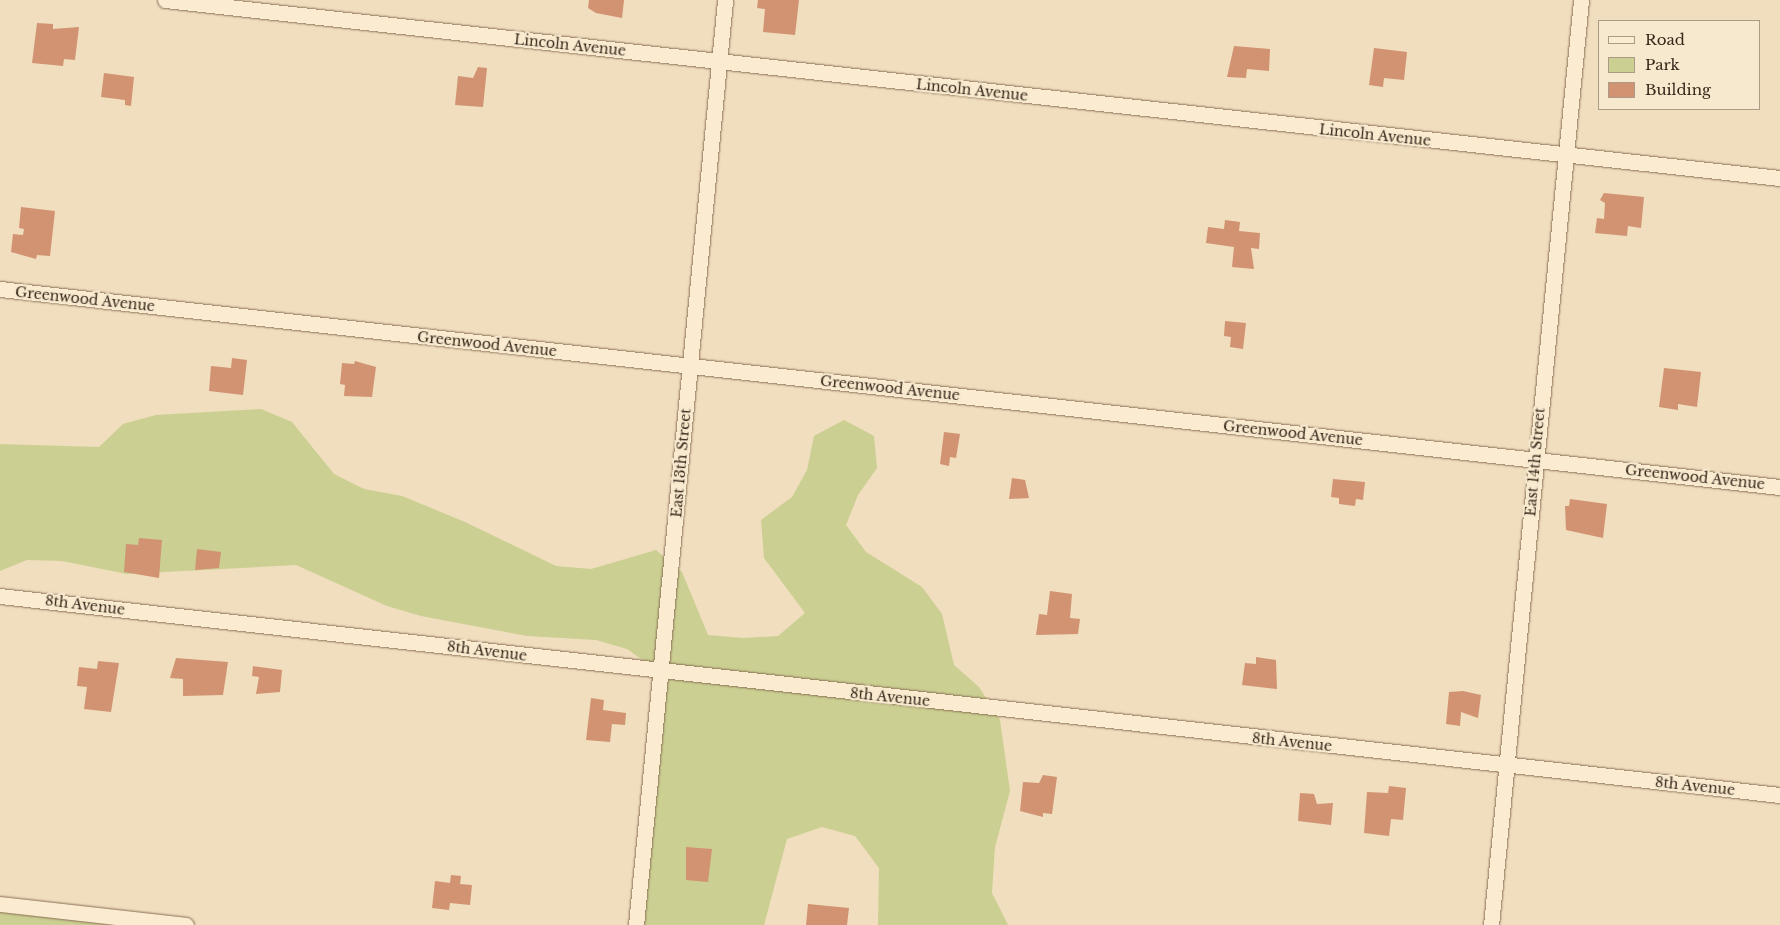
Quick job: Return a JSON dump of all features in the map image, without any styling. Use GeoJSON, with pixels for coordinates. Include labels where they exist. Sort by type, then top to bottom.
{"type":"FeatureCollection","features":[{"type":"Feature","properties":{"kind":"street","name":"Lincoln Avenue"},"geometry":{"type":"LineString","coordinates":[[165,0],[1780,178]]}},
{"type":"Feature","properties":{"kind":"street","name":"East 13th Street"},"geometry":{"type":"LineString","coordinates":[[636,925],[725,0]]}},
{"type":"Feature","properties":{"kind":"street","name":"East 14th Street"},"geometry":{"type":"LineString","coordinates":[[1491,925],[1581,0]]}},
{"type":"Feature","properties":{"kind":"street","name":"Greenwood Avenue"},"geometry":{"type":"LineString","coordinates":[[0,289],[1780,487]]}},
{"type":"Feature","properties":{"kind":"street","name":"8th Avenue"},"geometry":{"type":"LineString","coordinates":[[0,596],[1780,795]]}},
{"type":"Feature","properties":{"kind":"street"},"geometry":{"type":"LineString","coordinates":[[0,904],[186,925]]}},
{"type":"Feature","properties":{"kind":"green space"},"geometry":{"type":"Polygon","coordinates":[[[261,409],[292,422],[334,474],[364,489],[402,496],[465,522],[556,566],[591,569],[656,550],[682,572],[708,635],[743,638],[778,636],[805,613],[764,558],[761,520],[792,497],[807,470],[814,436],[844,420],[874,436],[877,468],[858,495],[846,525],[866,552],[922,587],[942,614],[954,665],[979,687],[1000,720],[1010,791],[995,847],[992,893],[1008,925],[878,925],[879,868],[855,836],[822,827],[787,839],[764,925],[634,925],[654,668],[627,649],[596,640],[527,636],[421,616],[387,606],[296,565],[127,574],[62,561],[27,560],[0,571],[0,444],[99,447],[123,424],[156,415],[261,409]]]}},
{"type":"Feature","properties":{"kind":"green space"},"geometry":{"type":"Polygon","coordinates":[[[0,904],[123,925],[0,925],[0,904]]]}},
{"type":"Feature","properties":{"kind":"building"},"geometry":{"type":"Polygon","coordinates":[[[589,0],[624,0],[622,18],[596,13],[588,8],[589,0]]]}},
{"type":"Feature","properties":{"kind":"building"},"geometry":{"type":"Polygon","coordinates":[[[758,0],[799,0],[795,35],[763,32],[765,9],[757,8],[758,0]]]}},
{"type":"Feature","properties":{"kind":"building"},"geometry":{"type":"Polygon","coordinates":[[[37,23],[53,24],[53,29],[79,27],[75,60],[64,59],[63,66],[32,63],[37,23]]]}},
{"type":"Feature","properties":{"kind":"building"},"geometry":{"type":"Polygon","coordinates":[[[1234,46],[1270,49],[1269,71],[1247,69],[1246,78],[1227,77],[1234,46]]]}},
{"type":"Feature","properties":{"kind":"building"},"geometry":{"type":"Polygon","coordinates":[[[1374,48],[1407,52],[1404,80],[1384,78],[1383,87],[1369,85],[1374,48]]]}},
{"type":"Feature","properties":{"kind":"building"},"geometry":{"type":"Polygon","coordinates":[[[478,67],[487,68],[483,107],[455,105],[458,76],[473,78],[478,67]]]}},
{"type":"Feature","properties":{"kind":"building"},"geometry":{"type":"Polygon","coordinates":[[[104,73],[134,77],[131,106],[125,105],[125,100],[101,97],[104,73]]]}},
{"type":"Feature","properties":{"kind":"building"},"geometry":{"type":"Polygon","coordinates":[[[1604,193],[1644,197],[1641,228],[1628,226],[1627,236],[1595,233],[1597,218],[1604,219],[1605,203],[1600,200],[1604,193]]]}},
{"type":"Feature","properties":{"kind":"building"},"geometry":{"type":"Polygon","coordinates":[[[21,207],[55,211],[50,256],[37,255],[36,259],[11,252],[13,234],[23,235],[24,229],[19,228],[21,207]]]}},
{"type":"Feature","properties":{"kind":"building"},"geometry":{"type":"Polygon","coordinates":[[[1225,220],[1240,222],[1239,231],[1260,233],[1259,249],[1251,248],[1254,269],[1232,267],[1234,247],[1206,243],[1208,227],[1224,229],[1225,220]]]}},
{"type":"Feature","properties":{"kind":"building"},"geometry":{"type":"Polygon","coordinates":[[[1225,321],[1246,323],[1243,349],[1230,347],[1231,337],[1224,336],[1225,321]]]}},
{"type":"Feature","properties":{"kind":"building"},"geometry":{"type":"Polygon","coordinates":[[[232,358],[247,360],[243,395],[209,391],[211,366],[231,368],[232,358]]]}},
{"type":"Feature","properties":{"kind":"building"},"geometry":{"type":"Polygon","coordinates":[[[355,361],[376,367],[372,397],[344,396],[345,385],[340,384],[342,363],[354,364],[355,361]]]}},
{"type":"Feature","properties":{"kind":"building"},"geometry":{"type":"Polygon","coordinates":[[[1664,368],[1701,372],[1697,407],[1678,404],[1678,410],[1659,407],[1664,368]]]}},
{"type":"Feature","properties":{"kind":"building"},"geometry":{"type":"Polygon","coordinates":[[[944,432],[960,434],[956,458],[950,457],[949,466],[940,464],[944,432]]]}},
{"type":"Feature","properties":{"kind":"building"},"geometry":{"type":"Polygon","coordinates":[[[1012,478],[1025,480],[1029,498],[1009,499],[1012,478]]]}},
{"type":"Feature","properties":{"kind":"building"},"geometry":{"type":"Polygon","coordinates":[[[1333,479],[1365,482],[1363,500],[1356,499],[1355,506],[1339,504],[1339,498],[1331,497],[1333,479]]]}},
{"type":"Feature","properties":{"kind":"building"},"geometry":{"type":"Polygon","coordinates":[[[1570,499],[1607,504],[1603,538],[1566,530],[1565,506],[1569,506],[1570,499]]]}},
{"type":"Feature","properties":{"kind":"building"},"geometry":{"type":"Polygon","coordinates":[[[139,538],[162,540],[159,578],[124,572],[126,544],[138,545],[139,538]]]}},
{"type":"Feature","properties":{"kind":"building"},"geometry":{"type":"Polygon","coordinates":[[[197,549],[221,552],[219,568],[195,570],[197,549]]]}},
{"type":"Feature","properties":{"kind":"building"},"geometry":{"type":"Polygon","coordinates":[[[1050,591],[1072,594],[1070,618],[1080,619],[1078,634],[1036,635],[1039,614],[1047,615],[1050,591]]]}},
{"type":"Feature","properties":{"kind":"building"},"geometry":{"type":"Polygon","coordinates":[[[1256,657],[1276,660],[1277,689],[1242,685],[1245,663],[1256,664],[1256,657]]]}},
{"type":"Feature","properties":{"kind":"building"},"geometry":{"type":"Polygon","coordinates":[[[176,658],[228,662],[223,695],[183,696],[183,679],[170,678],[176,658]]]}},
{"type":"Feature","properties":{"kind":"building"},"geometry":{"type":"Polygon","coordinates":[[[98,661],[119,663],[111,712],[84,709],[87,687],[77,686],[79,667],[97,669],[98,661]]]}},
{"type":"Feature","properties":{"kind":"building"},"geometry":{"type":"Polygon","coordinates":[[[253,666],[282,670],[280,692],[256,694],[259,677],[252,676],[253,666]]]}},
{"type":"Feature","properties":{"kind":"building"},"geometry":{"type":"Polygon","coordinates":[[[1463,691],[1481,695],[1478,718],[1461,712],[1460,726],[1446,724],[1449,692],[1463,691]]]}},
{"type":"Feature","properties":{"kind":"building"},"geometry":{"type":"Polygon","coordinates":[[[591,698],[604,700],[603,710],[626,713],[625,725],[612,724],[610,742],[586,740],[591,698]]]}},
{"type":"Feature","properties":{"kind":"building"},"geometry":{"type":"Polygon","coordinates":[[[1043,775],[1057,777],[1052,814],[1043,813],[1043,817],[1020,811],[1023,782],[1039,783],[1043,775]]]}},
{"type":"Feature","properties":{"kind":"building"},"geometry":{"type":"Polygon","coordinates":[[[1389,786],[1406,788],[1403,820],[1391,819],[1389,836],[1364,833],[1367,792],[1388,793],[1389,786]]]}},
{"type":"Feature","properties":{"kind":"building"},"geometry":{"type":"Polygon","coordinates":[[[1300,793],[1314,794],[1317,804],[1333,803],[1331,825],[1298,821],[1300,793]]]}},
{"type":"Feature","properties":{"kind":"building"},"geometry":{"type":"Polygon","coordinates":[[[686,847],[712,849],[708,882],[686,880],[686,847]]]}},
{"type":"Feature","properties":{"kind":"building"},"geometry":{"type":"Polygon","coordinates":[[[451,875],[461,876],[460,884],[472,885],[470,905],[450,903],[449,910],[432,908],[435,881],[450,883],[451,875]]]}},
{"type":"Feature","properties":{"kind":"building"},"geometry":{"type":"Polygon","coordinates":[[[808,904],[849,908],[847,925],[806,925],[808,904]]]}}]}
